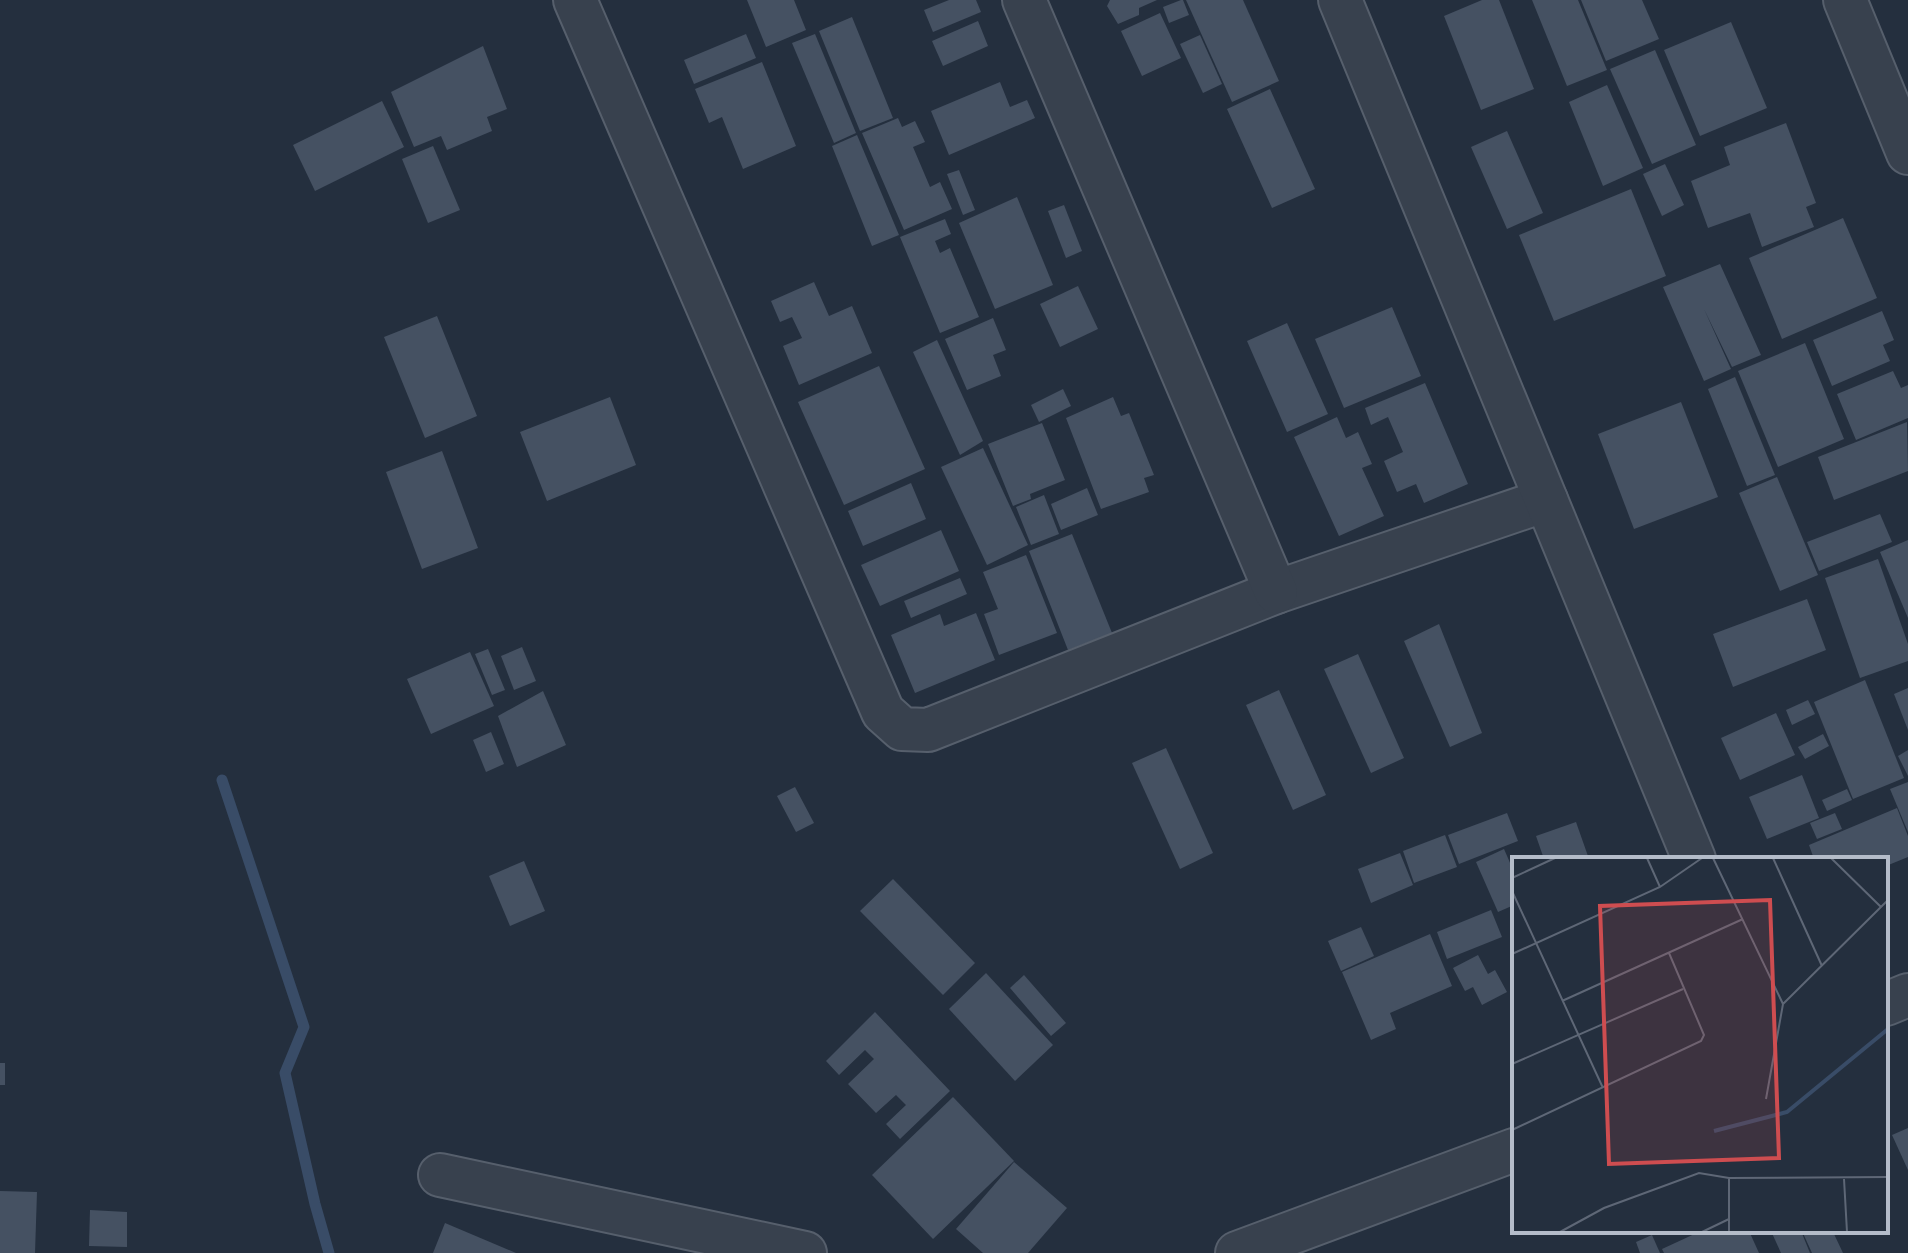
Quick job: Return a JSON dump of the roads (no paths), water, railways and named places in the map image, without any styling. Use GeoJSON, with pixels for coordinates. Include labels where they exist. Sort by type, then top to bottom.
{"type":"FeatureCollection","features":[{"type":"Feature","properties":{"kind":"street"},"geometry":{"type":"LineString","coordinates":[[575,0],[883,712],[902,729],[928,730],[1276,592],[1546,500]]}},
{"type":"Feature","properties":{"kind":"street"},"geometry":{"type":"LineString","coordinates":[[1024,0],[1276,592]]}},
{"type":"Feature","properties":{"kind":"street"},"geometry":{"type":"LineString","coordinates":[[1340,0],[1693,857]]}},
{"type":"Feature","properties":{"kind":"street"},"geometry":{"type":"LineString","coordinates":[[1845,0],[1908,153]]}},
{"type":"Feature","properties":{"kind":"street"},"geometry":{"type":"LineString","coordinates":[[1888,1003],[1908,995]]}},
{"type":"Feature","properties":{"kind":"street"},"geometry":{"type":"LineString","coordinates":[[1237,1253],[1512,1151]]}},
{"type":"Feature","properties":{"kind":"street"},"geometry":{"type":"LineString","coordinates":[[440,1175],[805,1253]]}},
{"type":"Feature","properties":{"kind":"waterway"},"geometry":{"type":"LineString","coordinates":[[222,780],[304,1027],[285,1073],[329,1253]]}}]}
